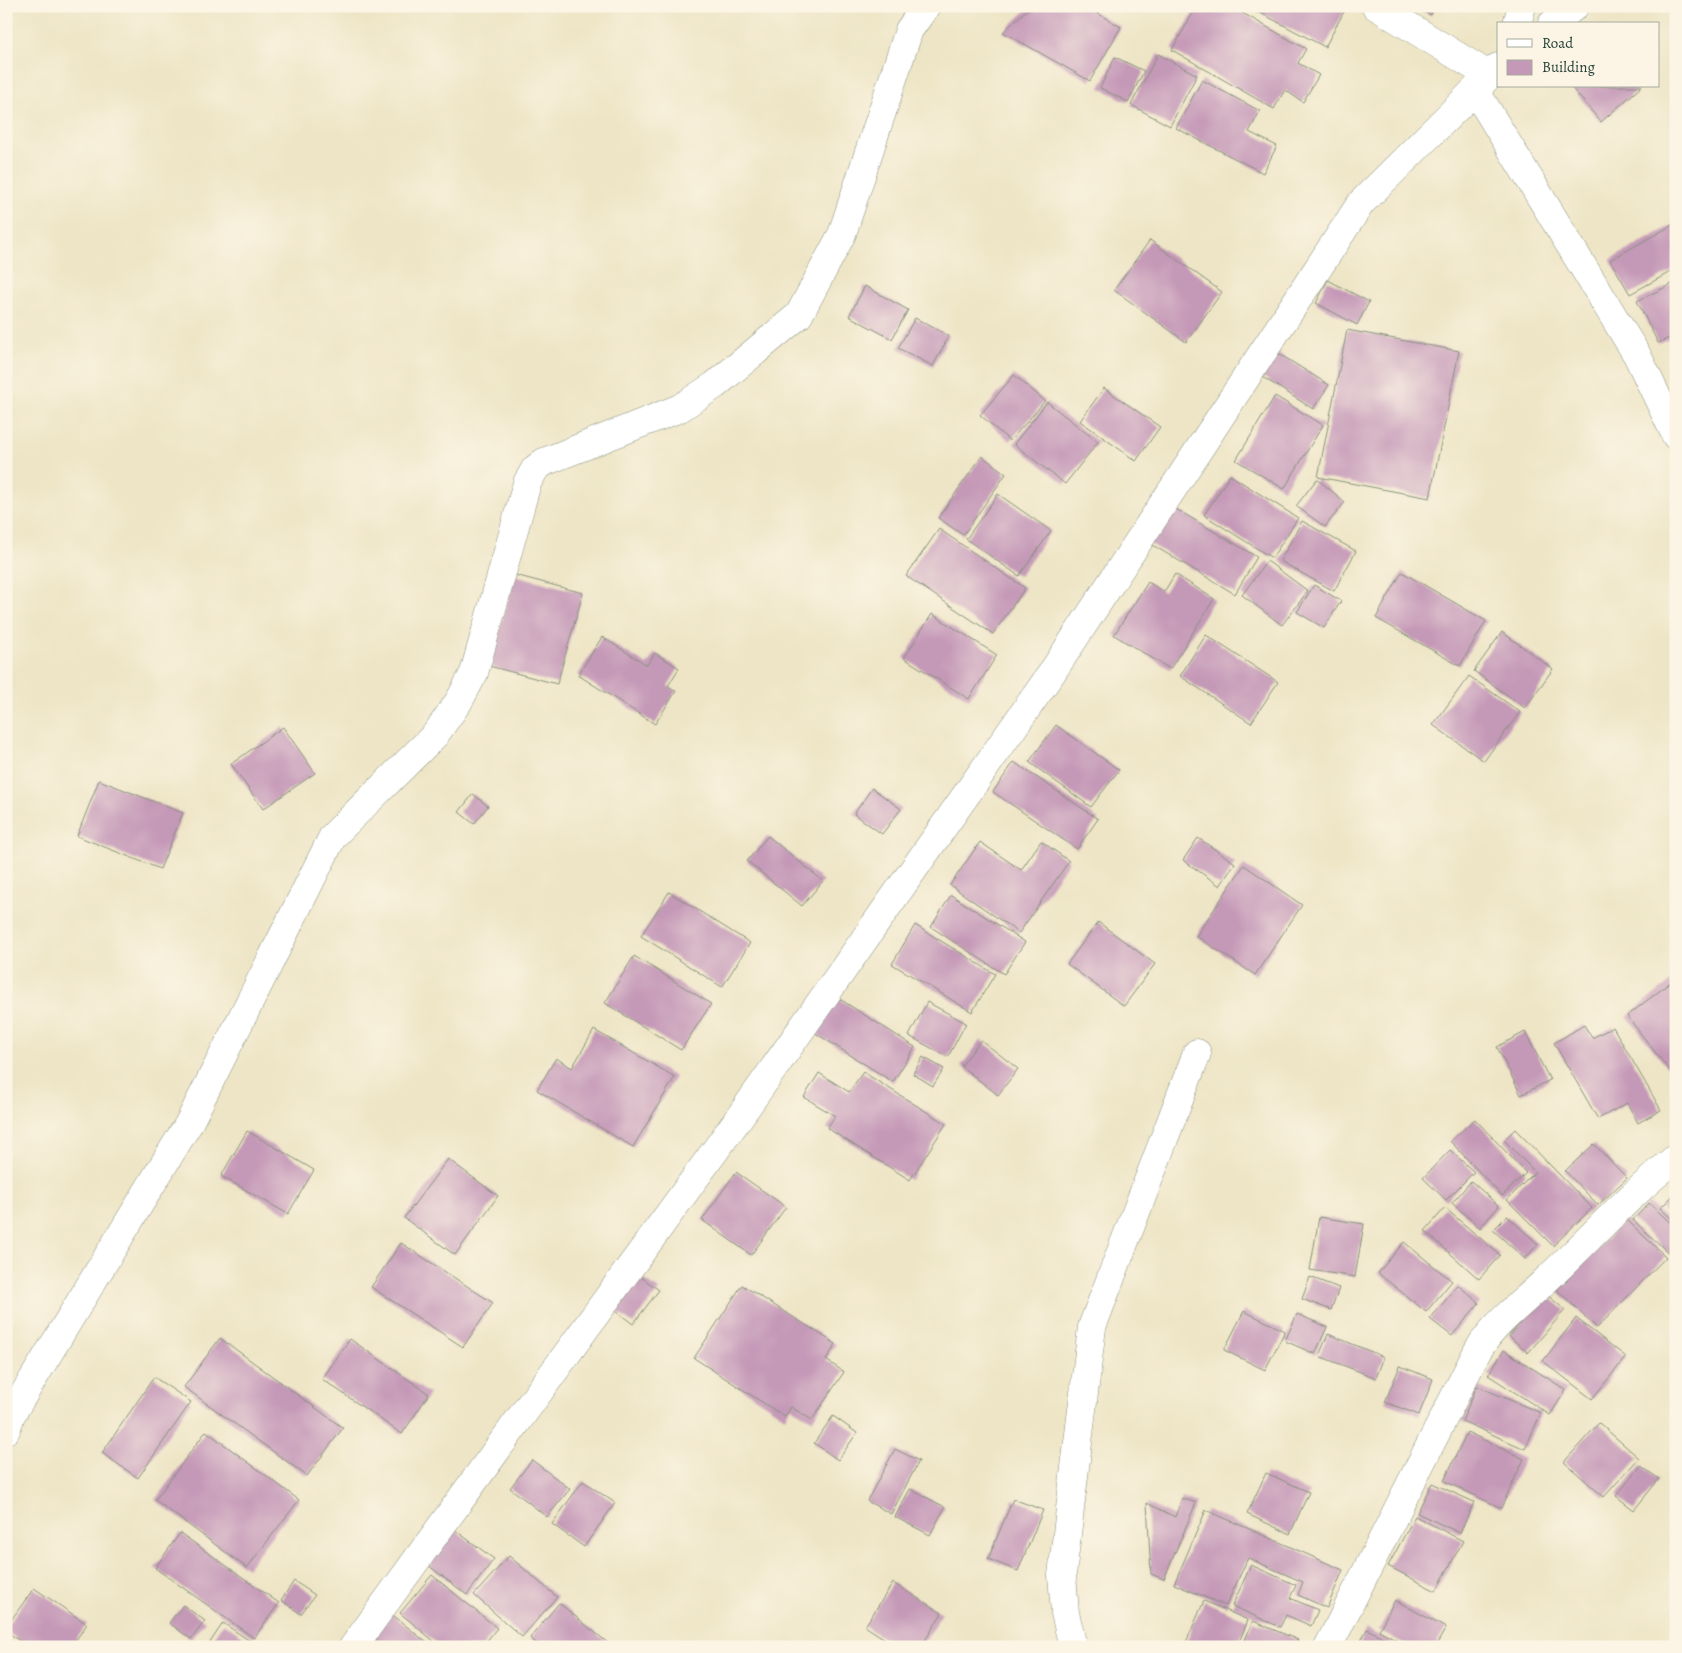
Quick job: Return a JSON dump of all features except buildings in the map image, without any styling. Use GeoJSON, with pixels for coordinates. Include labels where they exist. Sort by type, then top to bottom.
{"type":"FeatureCollection","features":[{"type":"Feature","properties":{"kind":"street"},"geometry":{"type":"LineString","coordinates":[[6,1430],[11,1414],[188,1124],[332,836],[435,736],[459,701],[474,673],[528,483],[535,469],[544,462],[566,452],[680,408],[715,385],[799,315],[842,234],[909,30],[926,6]]}},
{"type":"Feature","properties":{"kind":"street"},"geometry":{"type":"LineString","coordinates":[[1376,6],[1488,78],[1637,356],[1676,436]]}},
{"type":"Feature","properties":{"kind":"street"},"geometry":{"type":"LineString","coordinates":[[1518,22],[1522,6]]}},
{"type":"Feature","properties":{"kind":"street"},"geometry":{"type":"LineString","coordinates":[[1555,22],[1575,6]]}},
{"type":"Feature","properties":{"kind":"street"},"geometry":{"type":"LineString","coordinates":[[352,1647],[736,1122],[1045,682],[1360,203],[1488,78]]}},
{"type":"Feature","properties":{"kind":"street"},"geometry":{"type":"LineString","coordinates":[[1073,1647],[1065,1613],[1062,1575],[1092,1327],[1197,1053]]}},
{"type":"Feature","properties":{"kind":"street"},"geometry":{"type":"LineString","coordinates":[[1328,1647],[1478,1350],[1491,1330],[1542,1285],[1648,1180],[1676,1158]]}}]}
